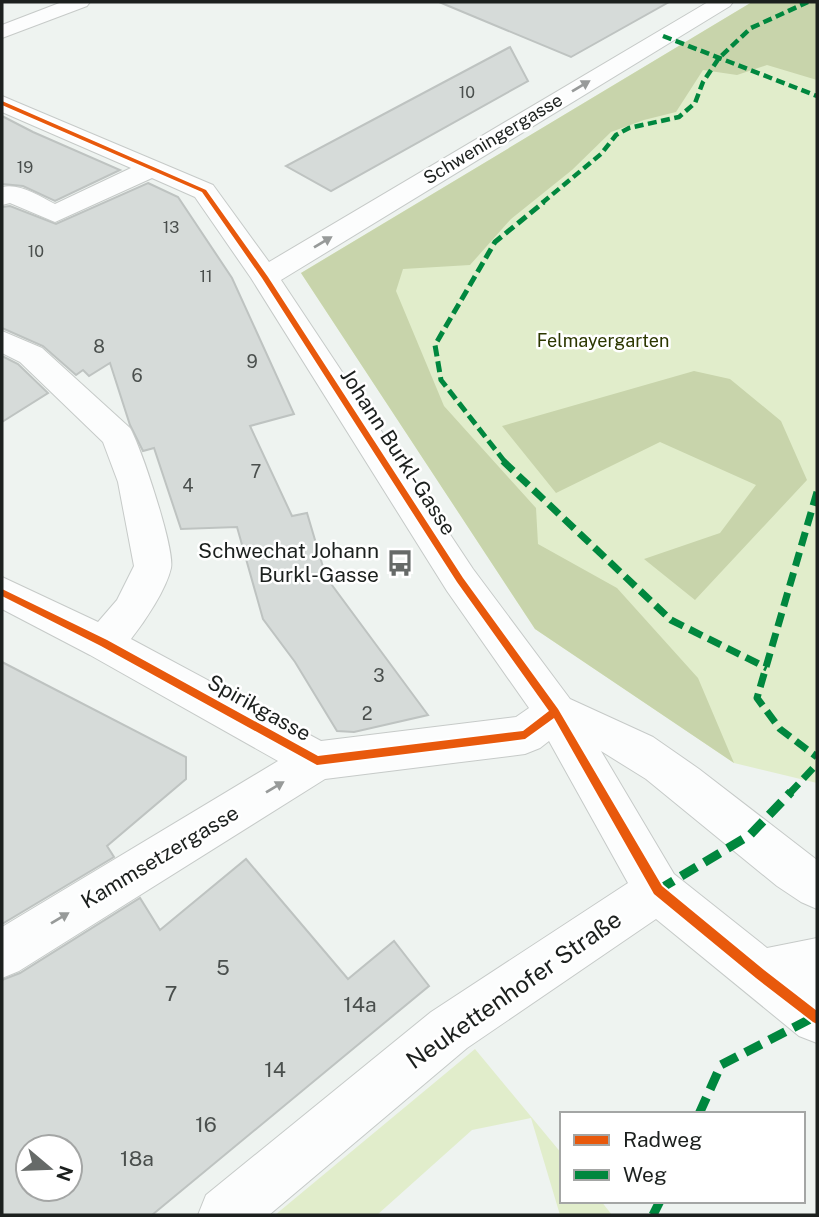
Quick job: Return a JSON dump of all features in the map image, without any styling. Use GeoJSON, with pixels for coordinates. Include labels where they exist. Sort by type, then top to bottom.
{"type":"FeatureCollection","features":[{"type":"Feature","properties":{"kind":"street"},"geometry":{"type":"LineString","coordinates":[[2,32],[80,2]]}},
{"type":"Feature","properties":{"kind":"street","name":"Schweningergasse"},"geometry":{"type":"LineString","coordinates":[[265,277],[723,2]]}},
{"type":"Feature","properties":{"kind":"street","name":"Johann Burkl-Gasse"},"geometry":{"type":"LineString","coordinates":[[3,109],[34,118],[204,191],[265,277],[460,580],[555,712],[658,890]]}},
{"type":"Feature","properties":{"kind":"street"},"geometry":{"type":"LineString","coordinates":[[2,197],[10,193],[55,214],[150,169]]}},
{"type":"Feature","properties":{"kind":"street"},"geometry":{"type":"LineString","coordinates":[[2,341],[31,355],[118,436],[135,482],[153,566],[131,611],[104,643]]}},
{"type":"Feature","properties":{"kind":"street","name":"Spirikgasse"},"geometry":{"type":"LineString","coordinates":[[2,593],[104,643],[317,761],[525,735],[555,712]]}},
{"type":"Feature","properties":{"kind":"street"},"geometry":{"type":"LineString","coordinates":[[555,712],[636,748],[750,835],[785,867],[817,886]]}},
{"type":"Feature","properties":{"kind":"street","name":"Kammsetzergasse"},"geometry":{"type":"LineString","coordinates":[[2,954],[317,761]]}},
{"type":"Feature","properties":{"kind":"street"},"geometry":{"type":"LineString","coordinates":[[658,890],[817,1017]]}},
{"type":"Feature","properties":{"kind":"street","name":"Neukettenhofer Straße"},"geometry":{"type":"LineString","coordinates":[[226,1215],[449,1030],[658,890]]}},
{"type":"Feature","properties":{"kind":"street"},"geometry":{"type":"LineString","coordinates":[[760,974],[817,962]]}},
{"type":"Feature","properties":{"kind":"green space","name":"Felmayergarten"},"geometry":{"type":"Polygon","coordinates":[[[752,2],[817,2],[817,783],[734,763],[535,629],[301,273],[752,2]]]}},
{"type":"Feature","properties":{"kind":"green space"},"geometry":{"type":"Polygon","coordinates":[[[752,2],[817,2],[817,80],[767,65],[737,75],[703,70],[676,112],[611,132],[572,170],[511,219],[470,265],[403,269],[396,291],[444,406],[536,508],[538,544],[617,588],[698,678],[734,763],[535,629],[301,273],[752,2]]]}},
{"type":"Feature","properties":{"kind":"green space"},"geometry":{"type":"Polygon","coordinates":[[[694,371],[730,379],[781,421],[807,480],[695,600],[644,559],[720,533],[756,485],[660,442],[556,493],[502,426],[694,371]]]}},
{"type":"Feature","properties":{"kind":"green space"},"geometry":{"type":"Polygon","coordinates":[[[475,1049],[560,1152],[560,1203],[603,1203],[612,1215],[560,1215],[531,1118],[472,1130],[377,1215],[275,1215],[475,1049]]]}},
{"type":"Feature","properties":{"kind":"building"},"geometry":{"type":"Polygon","coordinates":[[[439,2],[669,2],[571,57],[439,2]]]}},
{"type":"Feature","properties":{"kind":"building"},"geometry":{"type":"Polygon","coordinates":[[[510,47],[528,81],[331,191],[286,166],[510,47]]]}},
{"type":"Feature","properties":{"kind":"building"},"geometry":{"type":"Polygon","coordinates":[[[2,116],[120,170],[55,201],[23,186],[2,184],[2,116]]]}},
{"type":"Feature","properties":{"kind":"building"},"geometry":{"type":"Polygon","coordinates":[[[148,183],[178,197],[232,278],[294,414],[250,426],[292,516],[307,513],[326,577],[428,715],[354,732],[337,731],[295,662],[263,619],[237,527],[181,529],[154,448],[143,451],[130,425],[110,363],[89,376],[83,370],[76,375],[43,346],[2,328],[2,207],[10,206],[56,224],[148,183]]]}},
{"type":"Feature","properties":{"kind":"building"},"geometry":{"type":"Polygon","coordinates":[[[2,356],[18,364],[48,393],[2,422],[2,356]]]}},
{"type":"Feature","properties":{"kind":"building"},"geometry":{"type":"Polygon","coordinates":[[[2,662],[186,757],[186,779],[107,846],[114,857],[2,924],[2,662]]]}},
{"type":"Feature","properties":{"kind":"building"},"geometry":{"type":"Polygon","coordinates":[[[246,859],[348,979],[394,941],[429,986],[152,1215],[2,1215],[2,980],[20,973],[140,898],[160,930],[246,859]]]}},
{"type":"Feature","properties":{"kind":"marked path"},"geometry":{"type":"LineString","coordinates":[[767,668],[671,620],[579,535],[497,455],[441,380],[435,345],[495,242],[601,154],[616,135],[629,128],[679,117],[695,103],[703,82],[719,58],[751,28],[808,2]]}},
{"type":"Feature","properties":{"kind":"marked path"},"geometry":{"type":"LineString","coordinates":[[663,36],[817,96]]}},
{"type":"Feature","properties":{"kind":"marked path"},"geometry":{"type":"LineString","coordinates":[[817,492],[757,698],[780,729],[817,757]]}},
{"type":"Feature","properties":{"kind":"marked path"},"geometry":{"type":"LineString","coordinates":[[658,890],[750,835],[817,764]]}},
{"type":"Feature","properties":{"kind":"marked path"},"geometry":{"type":"LineString","coordinates":[[700,1112],[721,1065],[816,1016]]}},
{"type":"Feature","properties":{"kind":"marked path"},"geometry":{"type":"LineString","coordinates":[[653,1215],[659,1203]]}},
{"type":"Feature","properties":{"kind":"cycle path"},"geometry":{"type":"LineString","coordinates":[[2,103],[204,191],[265,277],[460,580],[555,712],[658,890],[817,1018]]}},
{"type":"Feature","properties":{"kind":"cycle path"},"geometry":{"type":"LineString","coordinates":[[2,592],[104,643],[317,761],[525,735],[555,712]]}},
{"type":"Feature","properties":{"kind":"place","name":"Schwechat Johann Burkl-Gasse"},"geometry":{"type":"Point","coordinates":[400,563]}}]}
